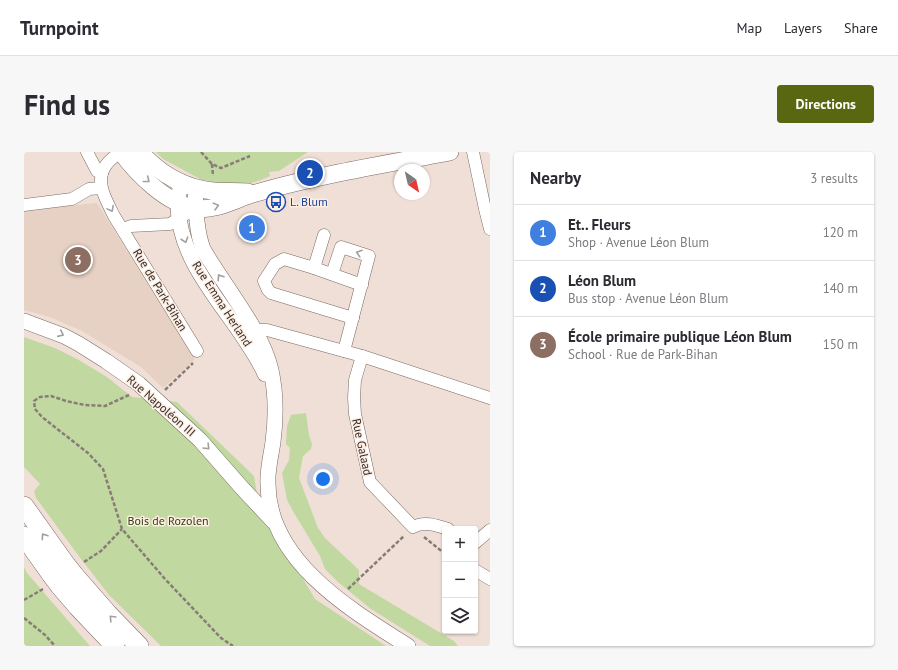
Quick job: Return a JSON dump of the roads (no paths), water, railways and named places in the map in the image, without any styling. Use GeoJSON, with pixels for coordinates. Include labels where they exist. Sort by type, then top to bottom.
{"type":"FeatureCollection","features":[{"type":"Feature","properties":{"kind":"main road"},"geometry":{"type":"LineString","coordinates":[[121,152],[143,177],[168,196],[179,210],[207,209],[256,193],[322,177],[450,152]]}},
{"type":"Feature","properties":{"kind":"main road"},"geometry":{"type":"LineString","coordinates":[[142,154],[164,173],[188,185],[213,190],[256,193]]}},
{"type":"Feature","properties":{"kind":"main road"},"geometry":{"type":"LineString","coordinates":[[24,506],[59,578],[108,614],[139,646]]}},
{"type":"Feature","properties":{"kind":"main road"},"geometry":{"type":"LineString","coordinates":[[24,536],[59,578],[78,607],[115,646]]}},
{"type":"Feature","properties":{"kind":"street"},"geometry":{"type":"LineString","coordinates":[[87,152],[97,171],[102,173]]}},
{"type":"Feature","properties":{"kind":"street"},"geometry":{"type":"LineString","coordinates":[[24,205],[72,199],[89,189],[101,188],[102,173],[110,161],[121,152],[142,154]]}},
{"type":"Feature","properties":{"kind":"street"},"geometry":{"type":"LineString","coordinates":[[473,152],[484,209],[490,229]]}},
{"type":"Feature","properties":{"kind":"street","name":"Rue Emma Herland"},"geometry":{"type":"LineString","coordinates":[[188,185],[179,210],[182,232],[190,253],[200,273],[210,288],[249,335]]}},
{"type":"Feature","properties":{"kind":"street","name":"Rue Emma Herland"},"geometry":{"type":"LineString","coordinates":[[188,185],[196,209],[199,238],[203,249],[249,335],[274,400],[273,435],[267,484],[274,523]]}},
{"type":"Feature","properties":{"kind":"street","name":"Rue de Park-Bihan"},"geometry":{"type":"LineString","coordinates":[[101,188],[106,200],[195,356]]}},
{"type":"Feature","properties":{"kind":"street"},"geometry":{"type":"LineString","coordinates":[[123,229],[132,226],[170,224],[179,210]]}},
{"type":"Feature","properties":{"kind":"street"},"geometry":{"type":"LineString","coordinates":[[314,268],[324,235]]}},
{"type":"Feature","properties":{"kind":"street"},"geometry":{"type":"LineString","coordinates":[[332,274],[342,247],[369,256],[354,318],[344,351]]}},
{"type":"Feature","properties":{"kind":"street"},"geometry":{"type":"LineString","coordinates":[[354,318],[271,293],[264,281],[275,264],[284,259],[362,285]]}},
{"type":"Feature","properties":{"kind":"street","name":"Rue Napoléon III"},"geometry":{"type":"LineString","coordinates":[[24,321],[64,336],[123,372],[158,401],[211,451],[242,488],[294,543]]}},
{"type":"Feature","properties":{"kind":"street"},"geometry":{"type":"LineString","coordinates":[[249,335],[262,329],[273,331],[362,356],[490,398]]}},
{"type":"Feature","properties":{"kind":"street","name":"Rue Galaad"},"geometry":{"type":"LineString","coordinates":[[362,356],[355,380],[355,414],[370,482],[413,527],[420,523],[442,528]]}},
{"type":"Feature","properties":{"kind":"street","name":"Rue Emma Herland"},"geometry":{"type":"LineString","coordinates":[[271,456],[280,506],[294,543],[313,576]]}},
{"type":"Feature","properties":{"kind":"street","name":"Rue Napoléon III"},"geometry":{"type":"LineString","coordinates":[[274,523],[298,559],[313,576]]}},
{"type":"Feature","properties":{"kind":"street"},"geometry":{"type":"LineString","coordinates":[[478,540],[490,530]]}},
{"type":"Feature","properties":{"kind":"street"},"geometry":{"type":"LineString","coordinates":[[478,572],[490,579]]}},
{"type":"Feature","properties":{"kind":"street"},"geometry":{"type":"LineString","coordinates":[[313,576],[338,599],[408,646]]}},
{"type":"Feature","properties":{"kind":"place","name":"Léon Blum"},"geometry":{"type":"Point","coordinates":[310,173]}},
{"type":"Feature","properties":{"kind":"place","name":"L. Blum"},"geometry":{"type":"Point","coordinates":[276,202]}},
{"type":"Feature","properties":{"kind":"place","name":"Et.. Fleurs"},"geometry":{"type":"Point","coordinates":[252,228]}},
{"type":"Feature","properties":{"kind":"place","name":"École primaire publique Léon Blum"},"geometry":{"type":"Point","coordinates":[78,260]}},
{"type":"Feature","properties":{"kind":"park label","name":"Bois de Rozolen"},"geometry":{"type":"Point","coordinates":[168,521]}}]}
